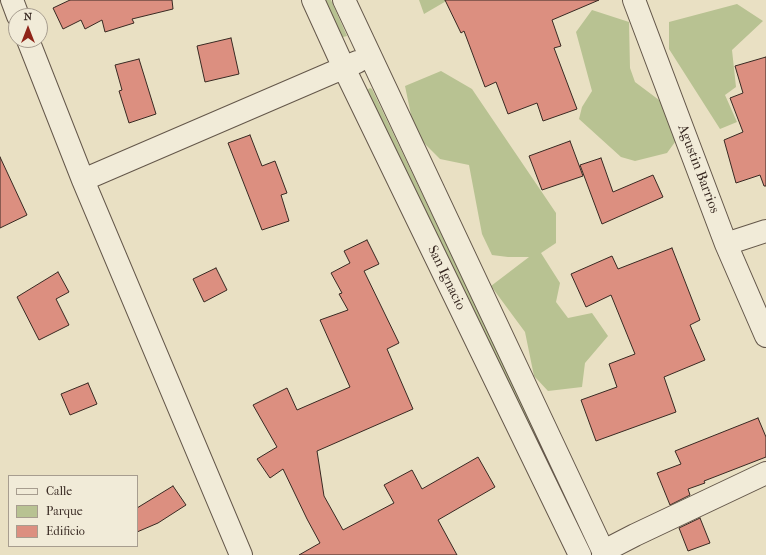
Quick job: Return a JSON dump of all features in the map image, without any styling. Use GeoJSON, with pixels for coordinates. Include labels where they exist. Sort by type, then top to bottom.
{"type":"FeatureCollection","features":[{"type":"Feature","properties":{"kind":"street","name":"San Ignacio"},"geometry":{"type":"LineString","coordinates":[[314,0],[344,68],[580,555]]}},
{"type":"Feature","properties":{"kind":"street","name":"San Ignacio"},"geometry":{"type":"LineString","coordinates":[[344,0],[604,554]]}},
{"type":"Feature","properties":{"kind":"street","name":"Agustin Barrios"},"geometry":{"type":"LineString","coordinates":[[634,0],[726,244],[766,336]]}},
{"type":"Feature","properties":{"kind":"street"},"geometry":{"type":"LineString","coordinates":[[31,48],[83,180],[241,555]]}},
{"type":"Feature","properties":{"kind":"street"},"geometry":{"type":"LineString","coordinates":[[83,180],[370,56]]}},
{"type":"Feature","properties":{"kind":"street"},"geometry":{"type":"LineString","coordinates":[[726,244],[766,232]]}},
{"type":"Feature","properties":{"kind":"street"},"geometry":{"type":"LineString","coordinates":[[604,554],[766,473]]}},
{"type":"Feature","properties":{"kind":"green space"},"geometry":{"type":"Polygon","coordinates":[[[324,0],[331,0],[347,36],[341,36],[324,0]]]}},
{"type":"Feature","properties":{"kind":"green space"},"geometry":{"type":"Polygon","coordinates":[[[419,0],[448,0],[424,14],[419,0]]]}},
{"type":"Feature","properties":{"kind":"green space"},"geometry":{"type":"Polygon","coordinates":[[[737,4],[763,21],[732,50],[736,87],[725,95],[737,122],[720,129],[669,49],[669,22],[737,4]]]}},
{"type":"Feature","properties":{"kind":"green space"},"geometry":{"type":"Polygon","coordinates":[[[592,10],[629,22],[630,68],[635,82],[659,100],[669,116],[675,142],[667,153],[635,161],[621,157],[579,119],[582,107],[592,91],[576,32],[592,10]]]}},
{"type":"Feature","properties":{"kind":"green space"},"geometry":{"type":"Polygon","coordinates":[[[441,71],[472,89],[556,213],[556,243],[541,253],[560,283],[556,302],[568,318],[592,313],[608,336],[585,363],[582,387],[548,391],[534,376],[525,332],[491,286],[529,257],[492,255],[482,234],[469,165],[440,159],[415,134],[405,86],[441,71]]]}},
{"type":"Feature","properties":{"kind":"green space"},"geometry":{"type":"Polygon","coordinates":[[[370,88],[372,89],[580,524],[577,528],[367,90],[370,88]]]}},
{"type":"Feature","properties":{"kind":"building"},"geometry":{"type":"Polygon","coordinates":[[[70,0],[172,0],[173,9],[132,19],[134,23],[105,32],[102,20],[85,29],[81,20],[63,29],[53,8],[70,0]]]}},
{"type":"Feature","properties":{"kind":"building"},"geometry":{"type":"Polygon","coordinates":[[[445,0],[599,0],[552,20],[561,46],[554,48],[577,109],[543,121],[537,103],[508,114],[496,82],[485,87],[464,31],[461,33],[445,0]]]}},
{"type":"Feature","properties":{"kind":"building"},"geometry":{"type":"Polygon","coordinates":[[[231,38],[239,74],[205,82],[197,46],[231,38]]]}},
{"type":"Feature","properties":{"kind":"building"},"geometry":{"type":"Polygon","coordinates":[[[766,57],[766,186],[764,186],[760,175],[736,183],[724,140],[743,132],[730,98],[743,93],[735,66],[766,57]]]}},
{"type":"Feature","properties":{"kind":"building"},"geometry":{"type":"Polygon","coordinates":[[[139,59],[156,114],[129,123],[119,91],[122,90],[115,65],[139,59]]]}},
{"type":"Feature","properties":{"kind":"building"},"geometry":{"type":"Polygon","coordinates":[[[250,135],[262,166],[275,161],[287,193],[281,195],[289,221],[262,230],[228,143],[250,135]]]}},
{"type":"Feature","properties":{"kind":"building"},"geometry":{"type":"Polygon","coordinates":[[[570,141],[583,176],[542,190],[529,156],[570,141]]]}},
{"type":"Feature","properties":{"kind":"building"},"geometry":{"type":"Polygon","coordinates":[[[0,157],[27,215],[0,228],[0,157]]]}},
{"type":"Feature","properties":{"kind":"building"},"geometry":{"type":"Polygon","coordinates":[[[601,158],[613,192],[653,175],[663,197],[602,224],[580,165],[601,158]]]}},
{"type":"Feature","properties":{"kind":"building"},"geometry":{"type":"Polygon","coordinates":[[[367,240],[379,264],[364,271],[399,343],[387,349],[413,409],[317,451],[324,496],[343,530],[394,503],[384,485],[412,470],[422,489],[478,457],[495,487],[438,520],[457,555],[299,555],[320,543],[283,469],[270,478],[257,459],[277,447],[253,405],[287,388],[297,410],[350,387],[320,320],[348,310],[339,294],[342,293],[331,273],[350,263],[344,251],[367,240]]]}},
{"type":"Feature","properties":{"kind":"building"},"geometry":{"type":"Polygon","coordinates":[[[672,248],[700,320],[690,325],[705,360],[664,377],[676,412],[596,441],[581,400],[617,387],[609,364],[635,354],[611,295],[586,307],[571,274],[612,256],[618,269],[672,248]]]}},
{"type":"Feature","properties":{"kind":"building"},"geometry":{"type":"Polygon","coordinates":[[[216,268],[227,290],[204,302],[193,279],[216,268]]]}},
{"type":"Feature","properties":{"kind":"building"},"geometry":{"type":"Polygon","coordinates":[[[58,272],[69,292],[56,299],[69,325],[39,340],[17,297],[58,272]]]}},
{"type":"Feature","properties":{"kind":"building"},"geometry":{"type":"Polygon","coordinates":[[[88,383],[97,404],[70,415],[61,394],[88,383]]]}},
{"type":"Feature","properties":{"kind":"building"},"geometry":{"type":"Polygon","coordinates":[[[758,418],[766,437],[766,457],[704,481],[705,483],[688,489],[690,495],[670,505],[657,473],[681,464],[675,451],[758,418]]]}},
{"type":"Feature","properties":{"kind":"building"},"geometry":{"type":"Polygon","coordinates":[[[173,486],[186,505],[158,523],[138,532],[138,507],[173,486]]]}},
{"type":"Feature","properties":{"kind":"building"},"geometry":{"type":"Polygon","coordinates":[[[700,518],[710,543],[688,551],[679,528],[700,518]]]}}]}
